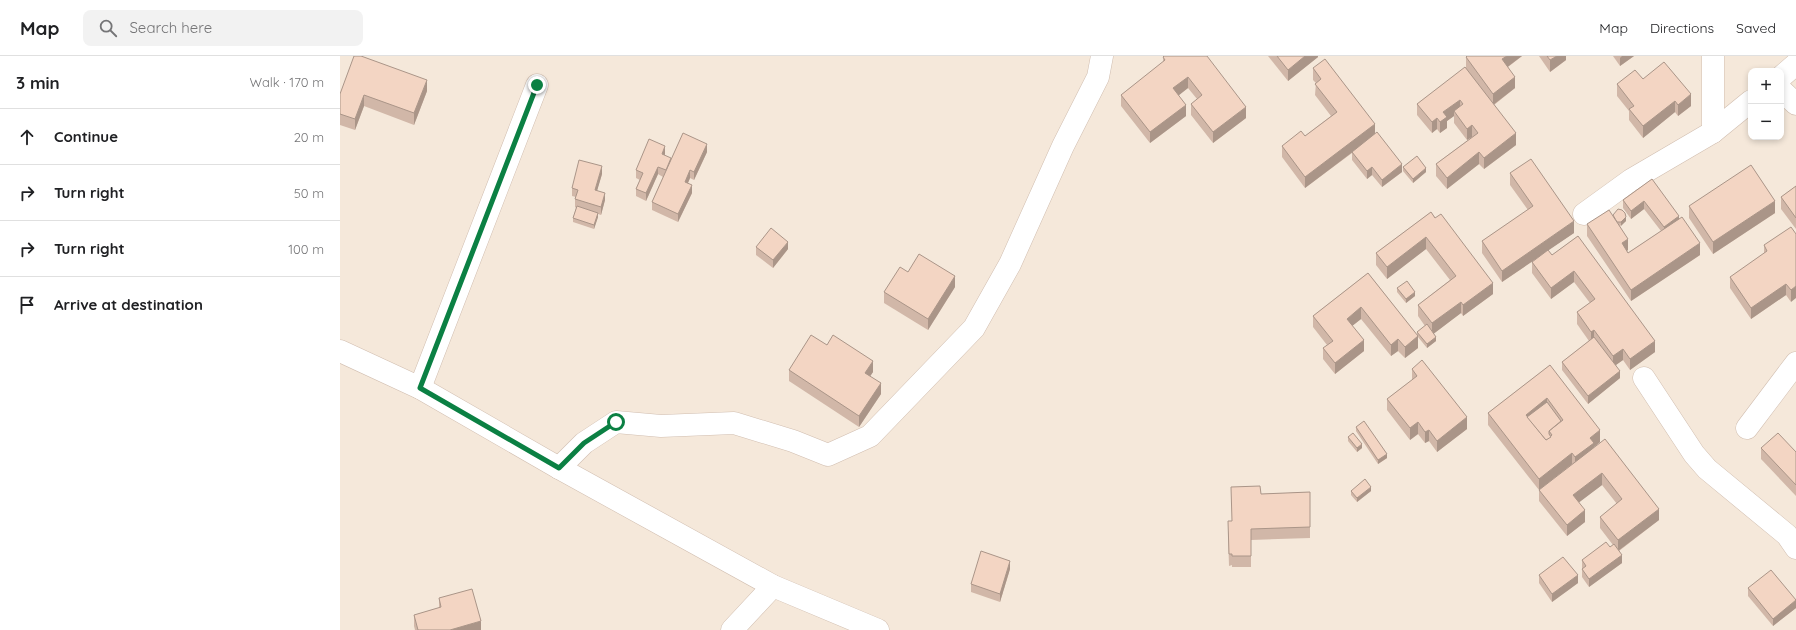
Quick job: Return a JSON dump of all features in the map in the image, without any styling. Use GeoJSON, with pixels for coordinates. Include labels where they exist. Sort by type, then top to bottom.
{"type":"FeatureCollection","features":[{"type":"Feature","properties":{"kind":"street"},"geometry":{"type":"LineString","coordinates":[[559,468],[584,443],[616,422],[661,426],[734,423],[793,441],[828,455],[870,436],[974,328],[1010,264],[1063,146],[1098,76],[1102,56]]}},
{"type":"Feature","properties":{"kind":"street"},"geometry":{"type":"LineString","coordinates":[[1713,56],[1713,132]]}},
{"type":"Feature","properties":{"kind":"street"},"geometry":{"type":"LineString","coordinates":[[1784,74],[1796,64]]}},
{"type":"Feature","properties":{"kind":"street"},"geometry":{"type":"LineString","coordinates":[[420,388],[537,85]]}},
{"type":"Feature","properties":{"kind":"street"},"geometry":{"type":"LineString","coordinates":[[1784,93],[1796,104]]}},
{"type":"Feature","properties":{"kind":"street"},"geometry":{"type":"LineString","coordinates":[[1584,214],[1630,180],[1713,132],[1748,103]]}},
{"type":"Feature","properties":{"kind":"street"},"geometry":{"type":"LineString","coordinates":[[340,351],[420,388],[559,468],[773,586],[878,630]]}},
{"type":"Feature","properties":{"kind":"street"},"geometry":{"type":"LineString","coordinates":[[1747,428],[1796,363]]}},
{"type":"Feature","properties":{"kind":"street"},"geometry":{"type":"LineString","coordinates":[[1644,378],[1694,454],[1707,469],[1787,535],[1796,548]]}},
{"type":"Feature","properties":{"kind":"street"},"geometry":{"type":"LineString","coordinates":[[732,630],[773,586]]}},
{"type":"Feature","properties":{"kind":"shaded area"},"geometry":{"type":"Polygon","coordinates":[[[340,56],[1796,56],[1796,630],[340,630],[340,56]]]}},
{"type":"Feature","properties":{"kind":"building"},"geometry":{"type":"Polygon","coordinates":[[[354,56],[361,56],[427,80],[414,113],[364,95],[355,119],[340,114],[340,94],[354,56]]]}},
{"type":"Feature","properties":{"kind":"building"},"geometry":{"type":"Polygon","coordinates":[[[1207,56],[1246,107],[1213,132],[1191,104],[1202,95],[1188,77],[1173,88],[1186,105],[1150,132],[1121,95],[1165,60],[1163,57],[1207,56]]]}},
{"type":"Feature","properties":{"kind":"building"},"geometry":{"type":"Polygon","coordinates":[[[1277,56],[1305,56],[1288,70],[1277,56]]]}},
{"type":"Feature","properties":{"kind":"building"},"geometry":{"type":"Polygon","coordinates":[[[1507,56],[1502,59],[1515,77],[1493,94],[1466,57],[1507,56]]]}},
{"type":"Feature","properties":{"kind":"building"},"geometry":{"type":"Polygon","coordinates":[[[1547,56],[1557,56],[1550,60],[1547,56]]]}},
{"type":"Feature","properties":{"kind":"building"},"geometry":{"type":"Polygon","coordinates":[[[1325,59],[1375,124],[1305,177],[1282,146],[1301,131],[1305,136],[1337,112],[1315,84],[1321,79],[1313,68],[1325,59]]]}},
{"type":"Feature","properties":{"kind":"building"},"geometry":{"type":"Polygon","coordinates":[[[1664,62],[1691,94],[1678,105],[1675,101],[1643,126],[1629,109],[1634,106],[1617,84],[1635,70],[1643,79],[1664,62]]]}},
{"type":"Feature","properties":{"kind":"building"},"geometry":{"type":"Polygon","coordinates":[[[1465,67],[1516,133],[1484,158],[1479,152],[1447,178],[1436,164],[1478,133],[1472,125],[1467,129],[1454,111],[1463,104],[1460,100],[1443,112],[1447,117],[1440,122],[1437,118],[1432,122],[1417,104],[1465,67]]]}},
{"type":"Feature","properties":{"kind":"building"},"geometry":{"type":"Polygon","coordinates":[[[1377,132],[1402,164],[1382,180],[1372,167],[1367,171],[1352,152],[1377,132]]]}},
{"type":"Feature","properties":{"kind":"building"},"geometry":{"type":"Polygon","coordinates":[[[683,133],[707,144],[694,172],[690,170],[685,182],[692,185],[678,214],[652,202],[683,133]]]}},
{"type":"Feature","properties":{"kind":"building"},"geometry":{"type":"Polygon","coordinates":[[[649,139],[665,146],[662,154],[671,158],[666,170],[658,167],[646,193],[636,189],[643,173],[636,170],[649,139]]]}},
{"type":"Feature","properties":{"kind":"building"},"geometry":{"type":"Polygon","coordinates":[[[1417,156],[1426,168],[1413,179],[1403,167],[1417,156]]]}},
{"type":"Feature","properties":{"kind":"building"},"geometry":{"type":"Polygon","coordinates":[[[1531,159],[1574,221],[1502,271],[1482,241],[1533,206],[1510,173],[1531,159]]]}},
{"type":"Feature","properties":{"kind":"building"},"geometry":{"type":"Polygon","coordinates":[[[579,160],[602,166],[595,190],[605,193],[601,207],[575,199],[578,190],[572,188],[579,160]]]}},
{"type":"Feature","properties":{"kind":"building"},"geometry":{"type":"Polygon","coordinates":[[[1751,165],[1775,201],[1713,242],[1689,206],[1751,165]]]}},
{"type":"Feature","properties":{"kind":"building"},"geometry":{"type":"Polygon","coordinates":[[[1652,179],[1679,216],[1664,227],[1644,201],[1631,211],[1623,200],[1652,179]]]}},
{"type":"Feature","properties":{"kind":"building"},"geometry":{"type":"Polygon","coordinates":[[[1796,186],[1796,218],[1781,197],[1796,186]]]}},
{"type":"Feature","properties":{"kind":"building"},"geometry":{"type":"Polygon","coordinates":[[[577,206],[598,213],[594,225],[573,218],[577,206]]]}},
{"type":"Feature","properties":{"kind":"building"},"geometry":{"type":"Polygon","coordinates":[[[1618,209],[1625,213],[1626,217],[1621,222],[1617,222],[1613,215],[1618,209]]]}},
{"type":"Feature","properties":{"kind":"building"},"geometry":{"type":"Polygon","coordinates":[[[1609,210],[1628,239],[1622,243],[1628,253],[1682,217],[1700,243],[1631,290],[1587,224],[1609,210]]]}},
{"type":"Feature","properties":{"kind":"building"},"geometry":{"type":"Polygon","coordinates":[[[1431,212],[1435,218],[1441,214],[1493,283],[1463,305],[1461,302],[1432,323],[1418,305],[1456,276],[1426,237],[1387,267],[1376,253],[1431,212]]]}},
{"type":"Feature","properties":{"kind":"building"},"geometry":{"type":"Polygon","coordinates":[[[1791,227],[1796,234],[1796,286],[1791,290],[1786,284],[1751,308],[1730,277],[1767,251],[1764,245],[1791,227]]]}},
{"type":"Feature","properties":{"kind":"building"},"geometry":{"type":"Polygon","coordinates":[[[771,228],[788,242],[773,260],[756,247],[771,228]]]}},
{"type":"Feature","properties":{"kind":"building"},"geometry":{"type":"Polygon","coordinates":[[[1578,236],[1655,341],[1630,359],[1623,349],[1613,356],[1594,330],[1591,332],[1577,312],[1595,299],[1574,271],[1551,288],[1532,262],[1548,250],[1552,255],[1578,236]]]}},
{"type":"Feature","properties":{"kind":"building"},"geometry":{"type":"Polygon","coordinates":[[[919,254],[955,276],[928,319],[884,292],[900,267],[908,272],[919,254]]]}},
{"type":"Feature","properties":{"kind":"building"},"geometry":{"type":"Polygon","coordinates":[[[1368,273],[1418,336],[1405,347],[1398,339],[1391,345],[1361,307],[1347,319],[1364,340],[1335,363],[1323,348],[1333,341],[1313,316],[1368,273]]]}},
{"type":"Feature","properties":{"kind":"building"},"geometry":{"type":"Polygon","coordinates":[[[1407,281],[1415,292],[1406,299],[1397,288],[1407,281]]]}},
{"type":"Feature","properties":{"kind":"building"},"geometry":{"type":"Polygon","coordinates":[[[1427,324],[1436,337],[1427,344],[1417,332],[1427,324]]]}},
{"type":"Feature","properties":{"kind":"building"},"geometry":{"type":"Polygon","coordinates":[[[811,335],[827,345],[833,335],[873,361],[865,373],[881,383],[859,416],[789,370],[811,335]]]}},
{"type":"Feature","properties":{"kind":"building"},"geometry":{"type":"Polygon","coordinates":[[[1594,337],[1620,371],[1588,396],[1562,362],[1594,337]]]}},
{"type":"Feature","properties":{"kind":"building"},"geometry":{"type":"Polygon","coordinates":[[[1422,360],[1467,417],[1437,441],[1429,430],[1425,432],[1418,422],[1410,428],[1387,399],[1417,376],[1412,369],[1422,360]]]}},
{"type":"Feature","properties":{"kind":"building"},"geometry":{"type":"Polygon","coordinates":[[[1550,365],[1600,430],[1590,438],[1594,443],[1575,457],[1572,453],[1539,479],[1488,413],[1550,365]],[[1547,398],[1526,415],[1546,440],[1552,435],[1549,431],[1563,420],[1547,398]]]}},
{"type":"Feature","properties":{"kind":"building"},"geometry":{"type":"Polygon","coordinates":[[[1547,402],[1561,421],[1549,431],[1551,437],[1546,440],[1527,417],[1547,402]]]}},
{"type":"Feature","properties":{"kind":"building"},"geometry":{"type":"Polygon","coordinates":[[[1364,421],[1387,454],[1378,460],[1356,427],[1364,421]]]}},
{"type":"Feature","properties":{"kind":"building"},"geometry":{"type":"Polygon","coordinates":[[[1353,433],[1362,444],[1357,448],[1348,437],[1353,433]]]}},
{"type":"Feature","properties":{"kind":"building"},"geometry":{"type":"Polygon","coordinates":[[[1778,433],[1796,452],[1796,485],[1761,448],[1778,433]]]}},
{"type":"Feature","properties":{"kind":"building"},"geometry":{"type":"Polygon","coordinates":[[[1605,439],[1659,509],[1618,540],[1600,517],[1622,499],[1602,473],[1573,495],[1585,510],[1567,525],[1539,490],[1605,439]]]}},
{"type":"Feature","properties":{"kind":"building"},"geometry":{"type":"Polygon","coordinates":[[[1365,479],[1371,487],[1357,498],[1351,491],[1365,479]]]}},
{"type":"Feature","properties":{"kind":"building"},"geometry":{"type":"Polygon","coordinates":[[[1260,486],[1261,494],[1310,492],[1310,527],[1251,529],[1251,556],[1232,556],[1232,554],[1229,554],[1228,521],[1232,521],[1231,487],[1260,486]]]}},
{"type":"Feature","properties":{"kind":"building"},"geometry":{"type":"Polygon","coordinates":[[[1606,542],[1610,547],[1614,544],[1622,555],[1589,579],[1582,569],[1586,566],[1582,560],[1606,542]]]}},
{"type":"Feature","properties":{"kind":"building"},"geometry":{"type":"Polygon","coordinates":[[[981,551],[1010,561],[1000,594],[971,584],[981,551]]]}},
{"type":"Feature","properties":{"kind":"building"},"geometry":{"type":"Polygon","coordinates":[[[1563,557],[1578,575],[1552,594],[1539,575],[1563,557]]]}},
{"type":"Feature","properties":{"kind":"building"},"geometry":{"type":"Polygon","coordinates":[[[1771,570],[1796,600],[1773,619],[1748,588],[1771,570]]]}},
{"type":"Feature","properties":{"kind":"building"},"geometry":{"type":"Polygon","coordinates":[[[472,589],[481,621],[450,630],[418,630],[414,615],[441,607],[439,598],[472,589]]]}},
{"type":"Feature","properties":{"kind":"route"},"geometry":{"type":"LineString","coordinates":[[537,85],[420,388],[559,468],[584,443],[616,422]]}}]}
